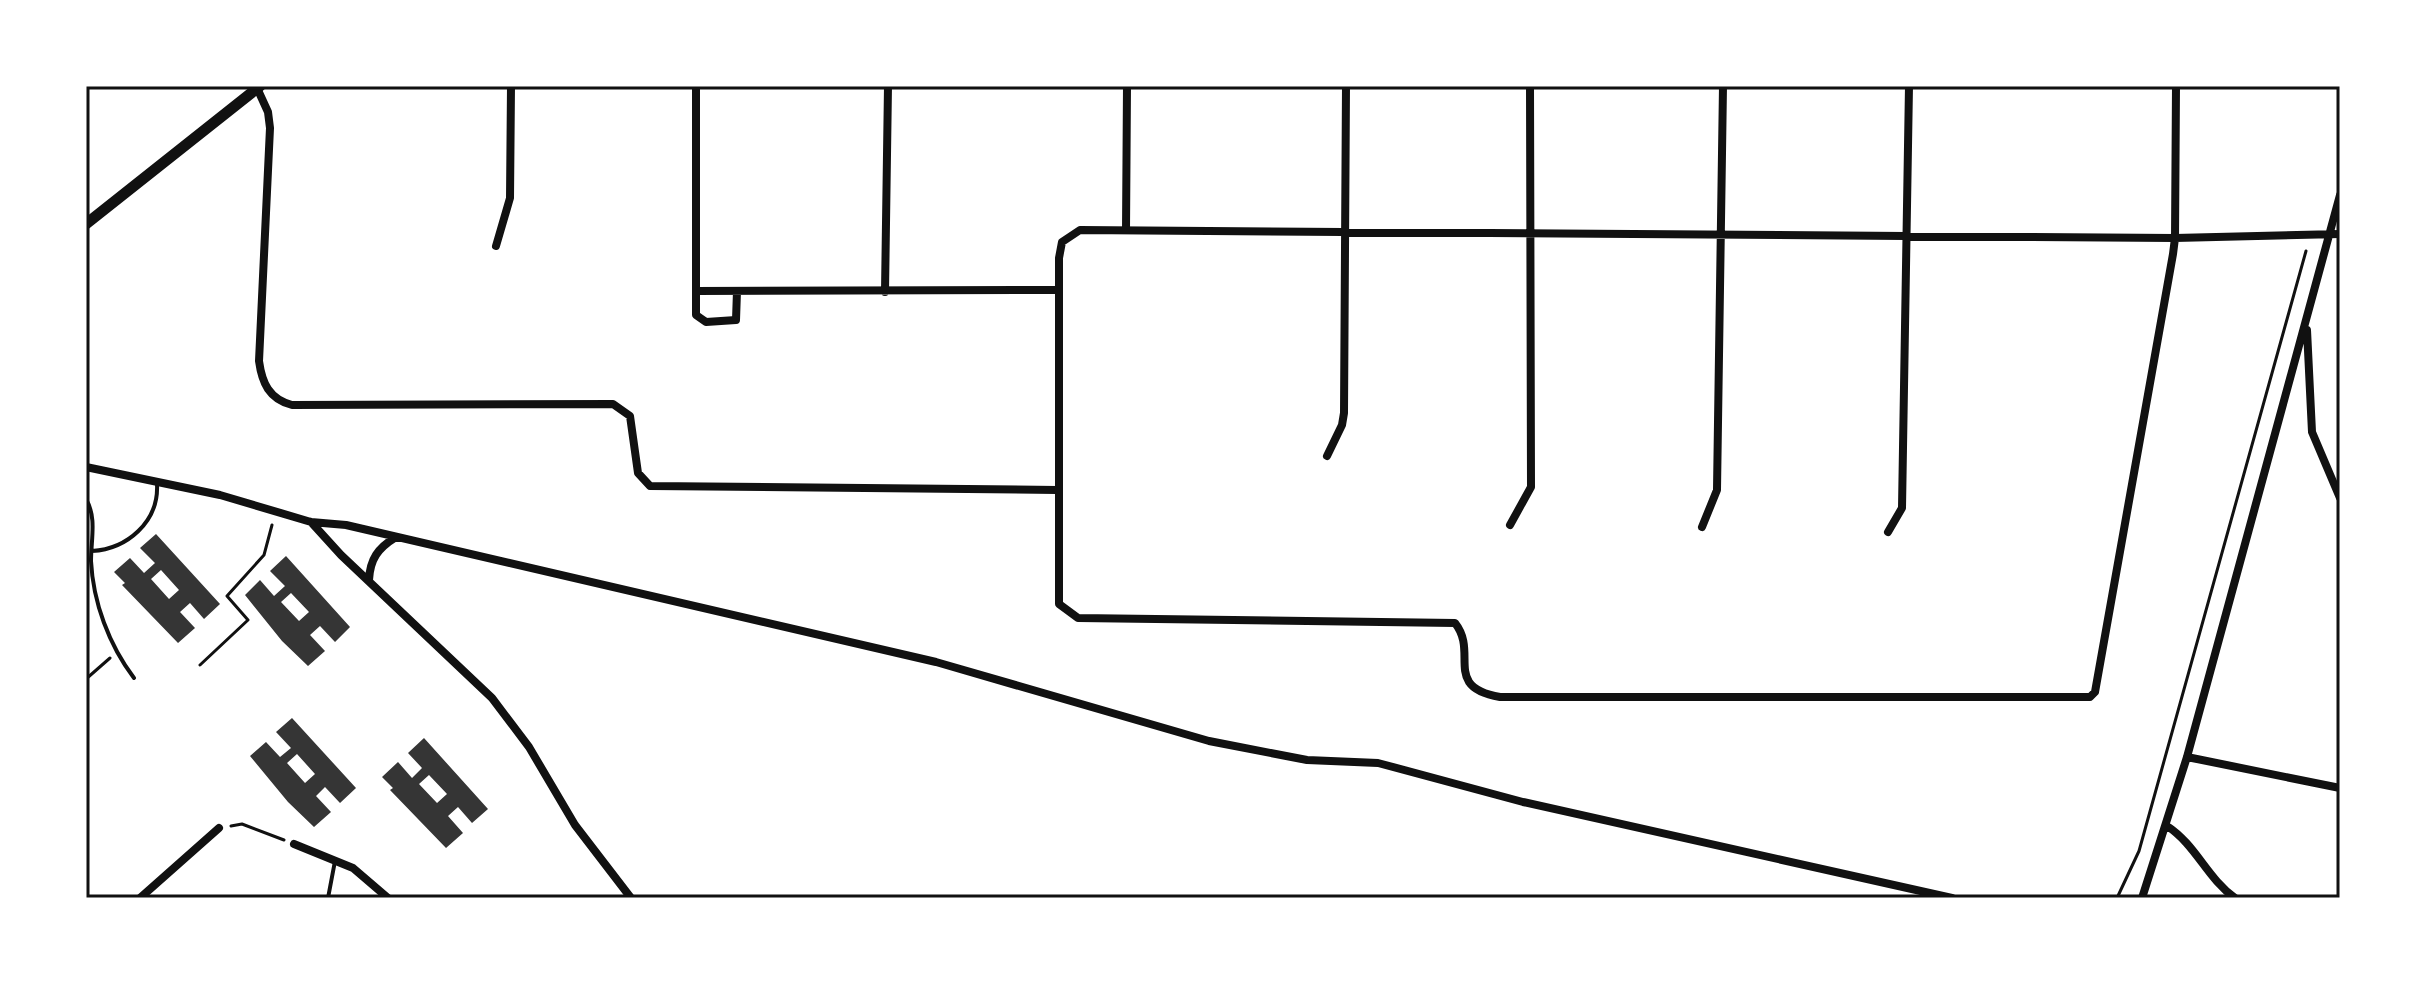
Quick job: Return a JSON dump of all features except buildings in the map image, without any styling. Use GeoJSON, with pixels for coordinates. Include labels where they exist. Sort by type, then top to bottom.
{"type":"FeatureCollection","features":[{"type":"Feature","properties":{"kind":"main road"},"geometry":{"type":"LineString","coordinates":[[86,224],[258,87]]}},
{"type":"Feature","properties":{"kind":"street"},"geometry":{"type":"LineString","coordinates":[[496,246],[510,198],[511,86]]}},
{"type":"Feature","properties":{"kind":"street"},"geometry":{"type":"LineString","coordinates":[[696,86],[696,315],[706,322],[736,320],[737,291]]}},
{"type":"Feature","properties":{"kind":"street"},"geometry":{"type":"LineString","coordinates":[[885,292],[888,86]]}},
{"type":"Feature","properties":{"kind":"street"},"geometry":{"type":"LineString","coordinates":[[1126,230],[1127,86]]}},
{"type":"Feature","properties":{"kind":"street"},"geometry":{"type":"LineString","coordinates":[[1327,456],[1342,425],[1344,413],[1346,86]]}},
{"type":"Feature","properties":{"kind":"street"},"geometry":{"type":"LineString","coordinates":[[1510,525],[1531,487],[1530,86]]}},
{"type":"Feature","properties":{"kind":"street"},"geometry":{"type":"LineString","coordinates":[[1702,527],[1717,490],[1723,86]]}},
{"type":"Feature","properties":{"kind":"street"},"geometry":{"type":"LineString","coordinates":[[2176,86],[2175,238],[2095,692],[2090,697],[2078,700],[1487,695],[1476,691],[1463,671],[1463,635],[1455,623],[1078,618],[1059,604],[1058,290],[1062,242],[1080,230],[2175,238],[2340,234]]}},
{"type":"Feature","properties":{"kind":"street"},"geometry":{"type":"LineString","coordinates":[[258,87],[268,112],[270,128],[259,361],[265,388],[280,402],[292,405],[613,404],[630,416],[638,473],[650,486],[1057,490]]}},
{"type":"Feature","properties":{"kind":"street"},"geometry":{"type":"LineString","coordinates":[[1888,532],[1902,508],[1909,89]]}},
{"type":"Feature","properties":{"kind":"street"},"geometry":{"type":"LineString","coordinates":[[2142,898],[2187,757],[2340,195]]}},
{"type":"Feature","properties":{"kind":"street"},"geometry":{"type":"LineString","coordinates":[[696,291],[1058,290]]}},
{"type":"Feature","properties":{"kind":"street"},"geometry":{"type":"LineString","coordinates":[[2307,317],[2312,432],[2340,498]]}},
{"type":"Feature","properties":{"kind":"street"},"geometry":{"type":"LineString","coordinates":[[86,467],[273,510],[311,522],[396,536],[936,662],[1209,741],[1307,760],[1378,763],[1523,802],[1906,893],[1952,898]]}},
{"type":"Feature","properties":{"kind":"street"},"geometry":{"type":"LineString","coordinates":[[311,522],[492,698],[529,747],[575,825],[631,898]]}},
{"type":"Feature","properties":{"kind":"street"},"geometry":{"type":"LineString","coordinates":[[369,580],[370,564],[377,552],[396,536]]}},
{"type":"Feature","properties":{"kind":"street"},"geometry":{"type":"LineString","coordinates":[[2187,757],[2231,769],[2340,788]]}},
{"type":"Feature","properties":{"kind":"street"},"geometry":{"type":"LineString","coordinates":[[2167,826],[2182,836],[2210,874],[2235,898]]}},
{"type":"Feature","properties":{"kind":"street"},"geometry":{"type":"LineString","coordinates":[[140,898],[219,828]]}},
{"type":"Feature","properties":{"kind":"street"},"geometry":{"type":"LineString","coordinates":[[294,844],[370,879],[388,898]]}},
{"type":"Feature","properties":{"kind":"lane"},"geometry":{"type":"LineString","coordinates":[[92,551],[108,550],[131,540],[153,508],[157,482]]}},
{"type":"Feature","properties":{"kind":"lane"},"geometry":{"type":"LineString","coordinates":[[86,499],[93,519],[92,551],[97,591],[108,637],[134,678]]}},
{"type":"Feature","properties":{"kind":"lane"},"geometry":{"type":"LineString","coordinates":[[328,898],[335,861]]}},
{"type":"Feature","properties":{"kind":"path"},"geometry":{"type":"LineString","coordinates":[[2117,898],[2139,851],[2306,251]]}},
{"type":"Feature","properties":{"kind":"path"},"geometry":{"type":"LineString","coordinates":[[200,665],[248,620],[227,596],[264,555],[270,541],[273,510]]}},
{"type":"Feature","properties":{"kind":"path"},"geometry":{"type":"LineString","coordinates":[[86,679],[116,653]]}},
{"type":"Feature","properties":{"kind":"path"},"geometry":{"type":"LineString","coordinates":[[219,828],[242,824],[294,844]]}}]}
